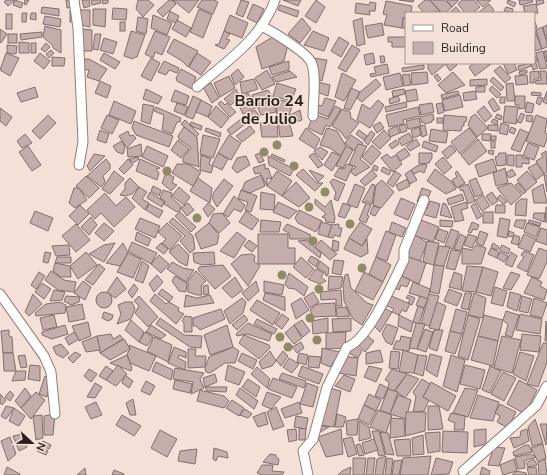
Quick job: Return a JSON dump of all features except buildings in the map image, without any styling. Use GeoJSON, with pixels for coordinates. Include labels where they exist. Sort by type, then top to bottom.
{"type":"FeatureCollection","features":[{"type":"Feature","properties":{"kind":"street"},"geometry":{"type":"LineString","coordinates":[[74,0],[78,28],[83,142],[79,165]]}},
{"type":"Feature","properties":{"kind":"street"},"geometry":{"type":"LineString","coordinates":[[197,87],[248,43],[271,11],[275,0]]}},
{"type":"Feature","properties":{"kind":"street"},"geometry":{"type":"LineString","coordinates":[[261,26],[280,36],[312,63],[313,116]]}},
{"type":"Feature","properties":{"kind":"street"},"geometry":{"type":"LineString","coordinates":[[308,475],[303,451],[313,439],[326,387],[347,347],[353,345],[375,318],[404,260],[404,250],[424,200]]}},
{"type":"Feature","properties":{"kind":"street"},"geometry":{"type":"LineString","coordinates":[[0,294],[44,356],[51,372],[55,414]]}},
{"type":"Feature","properties":{"kind":"street"},"geometry":{"type":"LineString","coordinates":[[463,471],[536,406],[547,386]]}},
{"type":"Feature","properties":{"kind":"district","name":"Barrio 24 de Julio"},"geometry":{"type":"Point","coordinates":[269,109]}}]}
